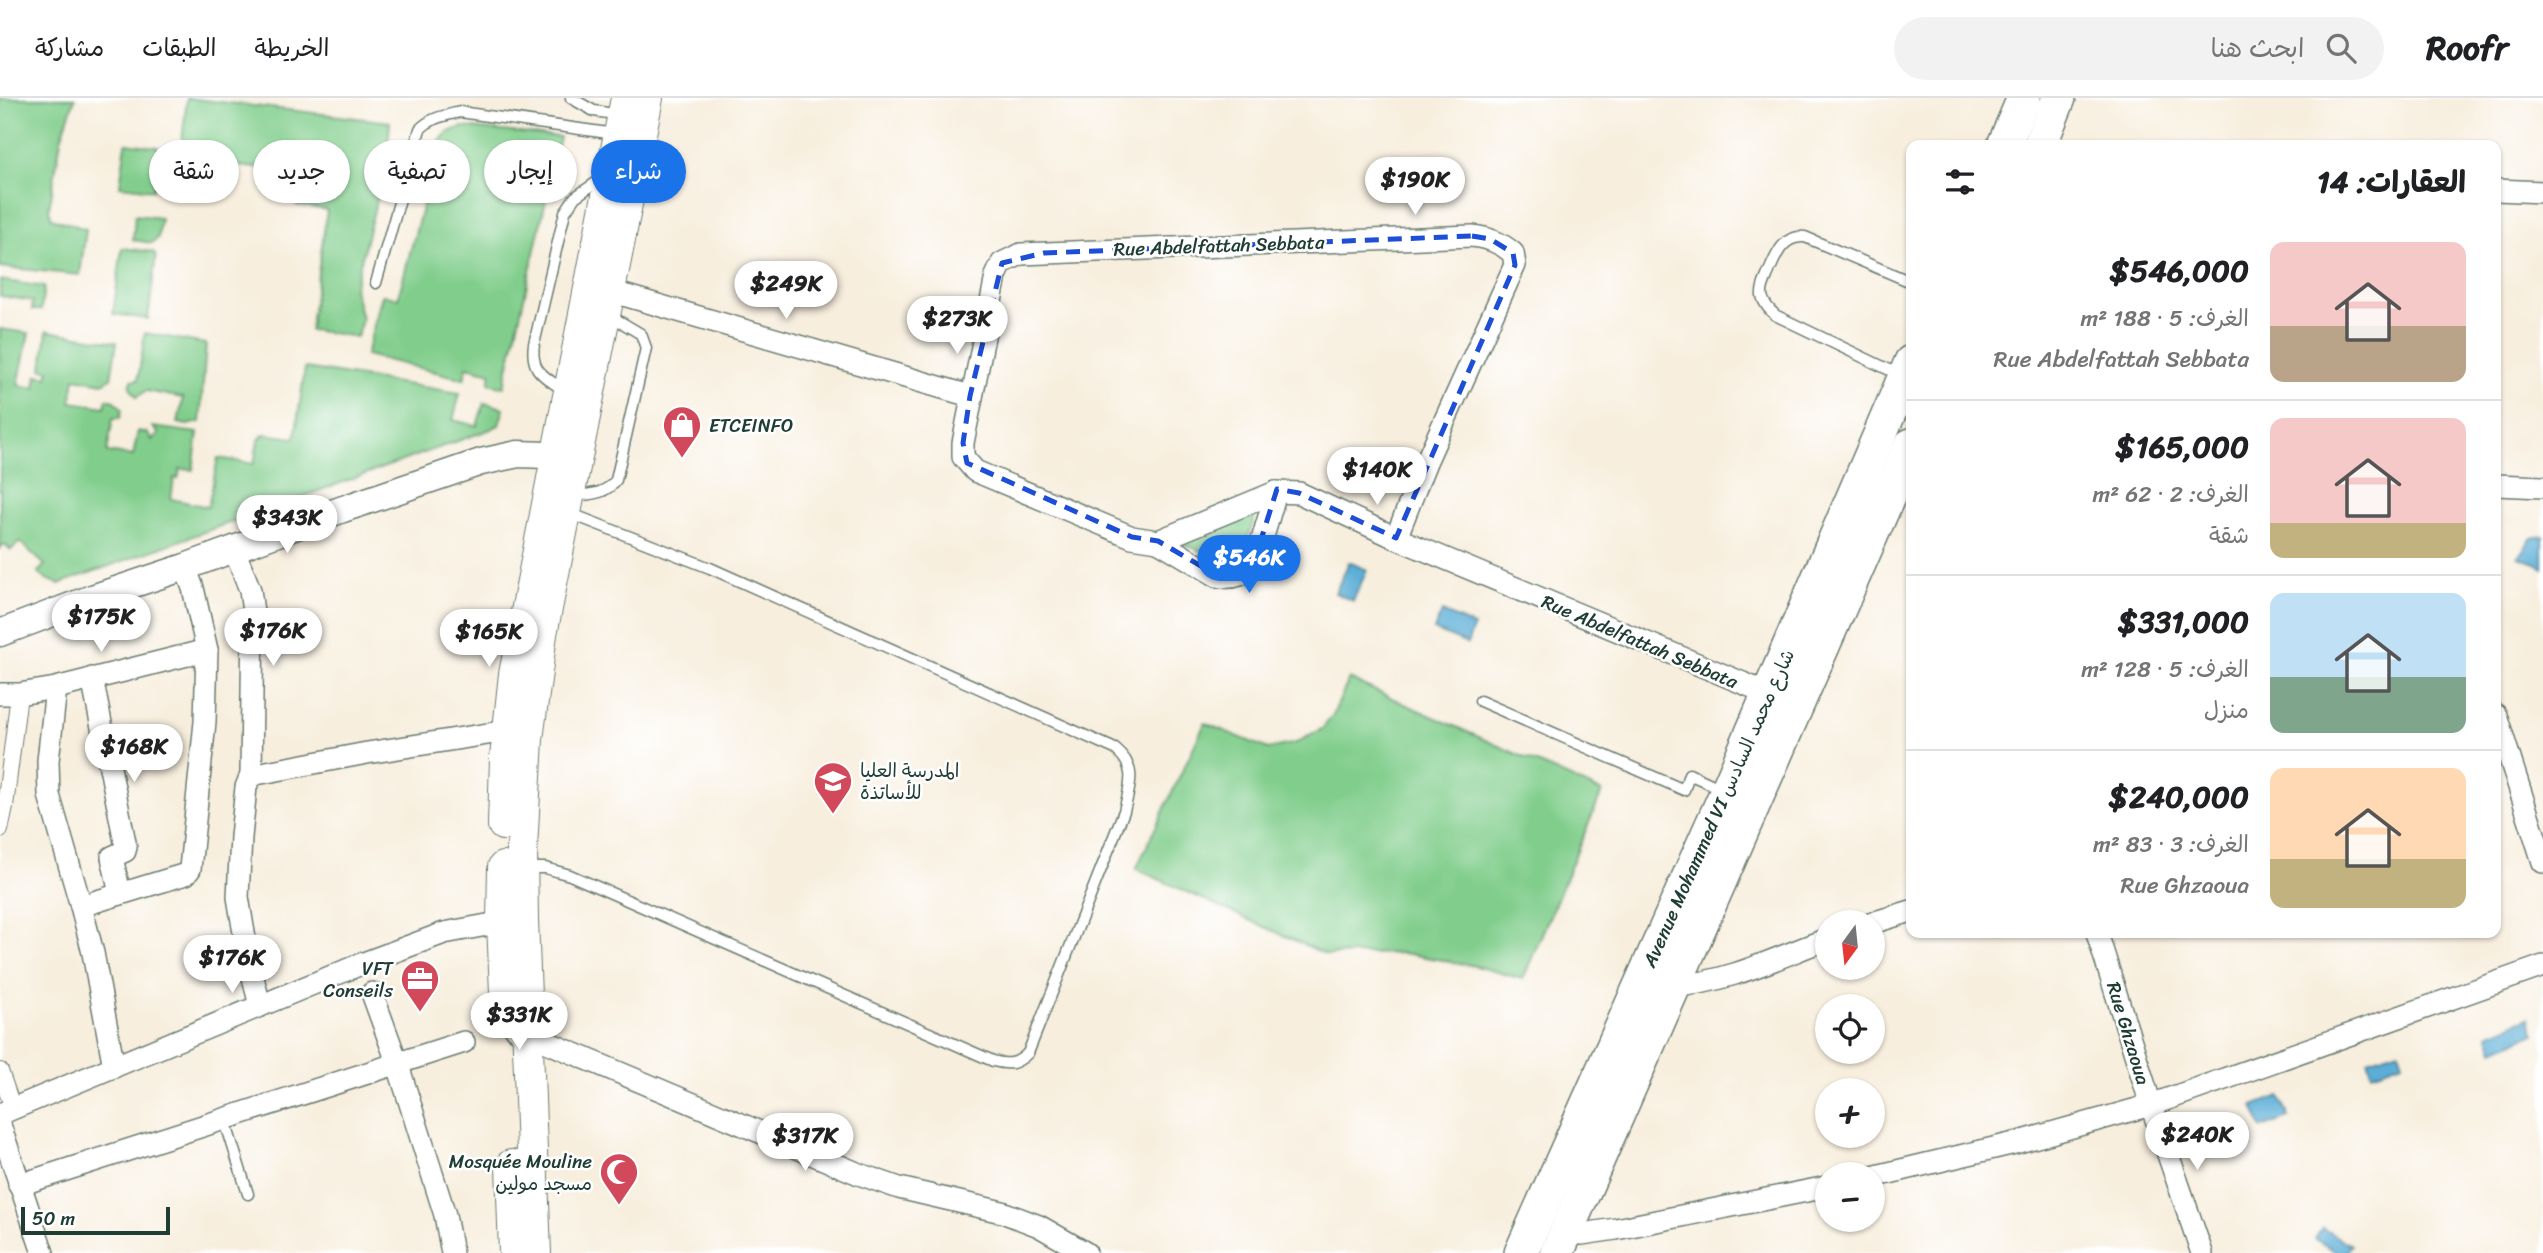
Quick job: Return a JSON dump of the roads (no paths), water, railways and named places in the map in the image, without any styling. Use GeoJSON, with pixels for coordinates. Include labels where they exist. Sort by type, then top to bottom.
{"type":"FeatureCollection","features":[{"type":"Feature","properties":{"kind":"main road"},"geometry":{"type":"LineString","coordinates":[[2006,140],[2024,98]]}},
{"type":"Feature","properties":{"kind":"main road"},"geometry":{"type":"LineString","coordinates":[[2042,140],[2059,98]]}},
{"type":"Feature","properties":{"kind":"main road"},"geometry":{"type":"LineString","coordinates":[[623,140],[632,113]]}},
{"type":"Feature","properties":{"kind":"main road"},"geometry":{"type":"LineString","coordinates":[[536,1253],[517,1029],[507,731],[518,651],[567,458],[602,296],[632,113]]}},
{"type":"Feature","properties":{"kind":"main road"},"geometry":{"type":"LineString","coordinates":[[513,920],[522,867],[530,726],[542,634],[568,504],[568,393],[602,296],[610,203]]}},
{"type":"Feature","properties":{"kind":"main road","name":"Avenue Mohammed VI شارع محمد السادس"},"geometry":{"type":"LineString","coordinates":[[1521,1253],[1727,791],[1906,374]]}},
{"type":"Feature","properties":{"kind":"main road","name":"Avenue Mohammed VI شارع محمد السادس"},"geometry":{"type":"LineString","coordinates":[[1562,1242],[1906,457]]}},
{"type":"Feature","properties":{"kind":"main road"},"geometry":{"type":"LineString","coordinates":[[514,1253],[517,1029]]}},
{"type":"Feature","properties":{"kind":"street"},"geometry":{"type":"LineString","coordinates":[[2501,190],[2543,192]]}},
{"type":"Feature","properties":{"kind":"street","name":"Rue Abdelfattah Sebbata"},"geometry":{"type":"LineString","coordinates":[[1396,538],[1426,462],[1515,265],[1513,253],[1490,239],[1472,236],[1044,253],[1010,257],[1002,263],[996,276],[970,396],[963,443],[963,457],[975,471],[1132,537],[1158,541],[1217,576],[1239,576],[1252,568],[1276,492],[1299,493],[1396,538],[1769,694]]}},
{"type":"Feature","properties":{"kind":"street"},"geometry":{"type":"LineString","coordinates":[[602,296],[970,396]]}},
{"type":"Feature","properties":{"kind":"street"},"geometry":{"type":"LineString","coordinates":[[3,630],[481,462],[518,454],[567,458]]}},
{"type":"Feature","properties":{"kind":"street"},"geometry":{"type":"LineString","coordinates":[[2501,485],[2543,487]]}},
{"type":"Feature","properties":{"kind":"street"},"geometry":{"type":"LineString","coordinates":[[1158,541],[1276,492]]}},
{"type":"Feature","properties":{"kind":"street"},"geometry":{"type":"LineString","coordinates":[[234,549],[250,590],[253,612],[251,775],[246,787],[238,897],[260,1006]]}},
{"type":"Feature","properties":{"kind":"street"},"geometry":{"type":"LineString","coordinates":[[81,906],[186,874],[190,869],[205,722],[207,650],[193,588],[185,567]]}},
{"type":"Feature","properties":{"kind":"street"},"geometry":{"type":"LineString","coordinates":[[0,830],[5,806],[10,694],[56,688],[207,650]]}},
{"type":"Feature","properties":{"kind":"street"},"geometry":{"type":"LineString","coordinates":[[92,678],[126,847],[125,851],[112,857],[120,894]]}},
{"type":"Feature","properties":{"kind":"street"},"geometry":{"type":"LineString","coordinates":[[56,688],[48,761],[49,795],[93,953],[114,1067]]}},
{"type":"Feature","properties":{"kind":"street"},"geometry":{"type":"LineString","coordinates":[[251,775],[507,731]]}},
{"type":"Feature","properties":{"kind":"street"},"geometry":{"type":"LineString","coordinates":[[2501,731],[2543,862]]}},
{"type":"Feature","properties":{"kind":"street"},"geometry":{"type":"LineString","coordinates":[[1885,919],[1906,913]]}},
{"type":"Feature","properties":{"kind":"street"},"geometry":{"type":"LineString","coordinates":[[4,1116],[360,964],[444,933],[513,920]]}},
{"type":"Feature","properties":{"kind":"street","name":"Rue Ghzaoua"},"geometry":{"type":"LineString","coordinates":[[2099,938],[2151,1105],[2202,1253]]}},
{"type":"Feature","properties":{"kind":"street"},"geometry":{"type":"LineString","coordinates":[[1674,986],[1698,984],[1722,977],[1815,943]]}},
{"type":"Feature","properties":{"kind":"street"},"geometry":{"type":"LineString","coordinates":[[1885,1174],[2019,1142],[2151,1105],[2543,965]]}},
{"type":"Feature","properties":{"kind":"street"},"geometry":{"type":"LineString","coordinates":[[372,993],[397,1062],[445,1215],[448,1251]]}},
{"type":"Feature","properties":{"kind":"street"},"geometry":{"type":"LineString","coordinates":[[517,1029],[859,1174],[899,1188],[1002,1212],[1039,1226],[1086,1253]]}},
{"type":"Feature","properties":{"kind":"street"},"geometry":{"type":"LineString","coordinates":[[19,1185],[464,1042]]}},
{"type":"Feature","properties":{"kind":"street"},"geometry":{"type":"LineString","coordinates":[[0,1071],[4,1116],[19,1185],[40,1252]]}},
{"type":"Feature","properties":{"kind":"street"},"geometry":{"type":"LineString","coordinates":[[1562,1242],[1582,1234],[1815,1189]]}},
{"type":"Feature","properties":{"kind":"lane"},"geometry":{"type":"LineString","coordinates":[[571,98],[594,111],[632,113]]}},
{"type":"Feature","properties":{"kind":"lane"},"geometry":{"type":"LineString","coordinates":[[376,283],[420,130],[427,123],[435,118],[460,113],[632,113]]}},
{"type":"Feature","properties":{"kind":"lane"},"geometry":{"type":"LineString","coordinates":[[568,393],[535,368],[532,358],[565,212],[575,197],[591,185]]}},
{"type":"Feature","properties":{"kind":"lane"},"geometry":{"type":"LineString","coordinates":[[1906,280],[1805,237],[1796,237],[1779,249],[1763,287],[1762,296],[1774,315],[1906,368]]}},
{"type":"Feature","properties":{"kind":"lane"},"geometry":{"type":"LineString","coordinates":[[568,504],[602,492],[616,480],[646,348],[641,334],[602,296]]}},
{"type":"Feature","properties":{"kind":"lane"},"geometry":{"type":"LineString","coordinates":[[522,867],[545,868],[570,875],[993,1061],[1009,1065],[1018,1063],[1028,1053],[1124,811],[1130,785],[1130,768],[1124,756],[1115,749],[568,504]]}},
{"type":"Feature","properties":{"kind":"lane"},"geometry":{"type":"LineString","coordinates":[[1480,701],[1684,790],[1689,774],[1727,791]]}},
{"type":"Feature","properties":{"kind":"lane"},"geometry":{"type":"LineString","coordinates":[[225,1118],[248,1194]]}},
{"type":"Feature","properties":{"kind":"water"},"geometry":{"type":"Polygon","coordinates":[[[2543,536],[2543,568],[2518,557],[2532,538],[2543,536]]]}},
{"type":"Feature","properties":{"kind":"water"},"geometry":{"type":"Polygon","coordinates":[[[1349,562],[1367,570],[1353,601],[1335,593],[1349,562]]]}},
{"type":"Feature","properties":{"kind":"water"},"geometry":{"type":"Polygon","coordinates":[[[1442,612],[1474,626],[1467,644],[1434,630],[1442,612]]]}},
{"type":"Feature","properties":{"kind":"water"},"geometry":{"type":"Polygon","coordinates":[[[2529,1017],[2535,1033],[2494,1050],[2488,1034],[2529,1017]]]}},
{"type":"Feature","properties":{"kind":"water"},"geometry":{"type":"Polygon","coordinates":[[[2399,1050],[2403,1062],[2372,1073],[2368,1060],[2399,1050]]]}},
{"type":"Feature","properties":{"kind":"water"},"geometry":{"type":"Polygon","coordinates":[[[2280,1096],[2289,1118],[2262,1128],[2253,1106],[2280,1096]]]}},
{"type":"Feature","properties":{"kind":"water"},"geometry":{"type":"Polygon","coordinates":[[[2322,1228],[2351,1245],[2346,1253],[2338,1253],[2315,1239],[2322,1228]]]}},
{"type":"Feature","properties":{"kind":"place","name":"ETCEINFO"},"geometry":{"type":"Point","coordinates":[682,459]}},
{"type":"Feature","properties":{"kind":"place","name":"المدرسة العليا للأساتذة"},"geometry":{"type":"Point","coordinates":[833,815]}},
{"type":"Feature","properties":{"kind":"place","name":"VFT Conseils"},"geometry":{"type":"Point","coordinates":[420,1013]}},
{"type":"Feature","properties":{"kind":"place","name":"Mosquée Mouline مسجد مولين"},"geometry":{"type":"Point","coordinates":[619,1206]}}]}
